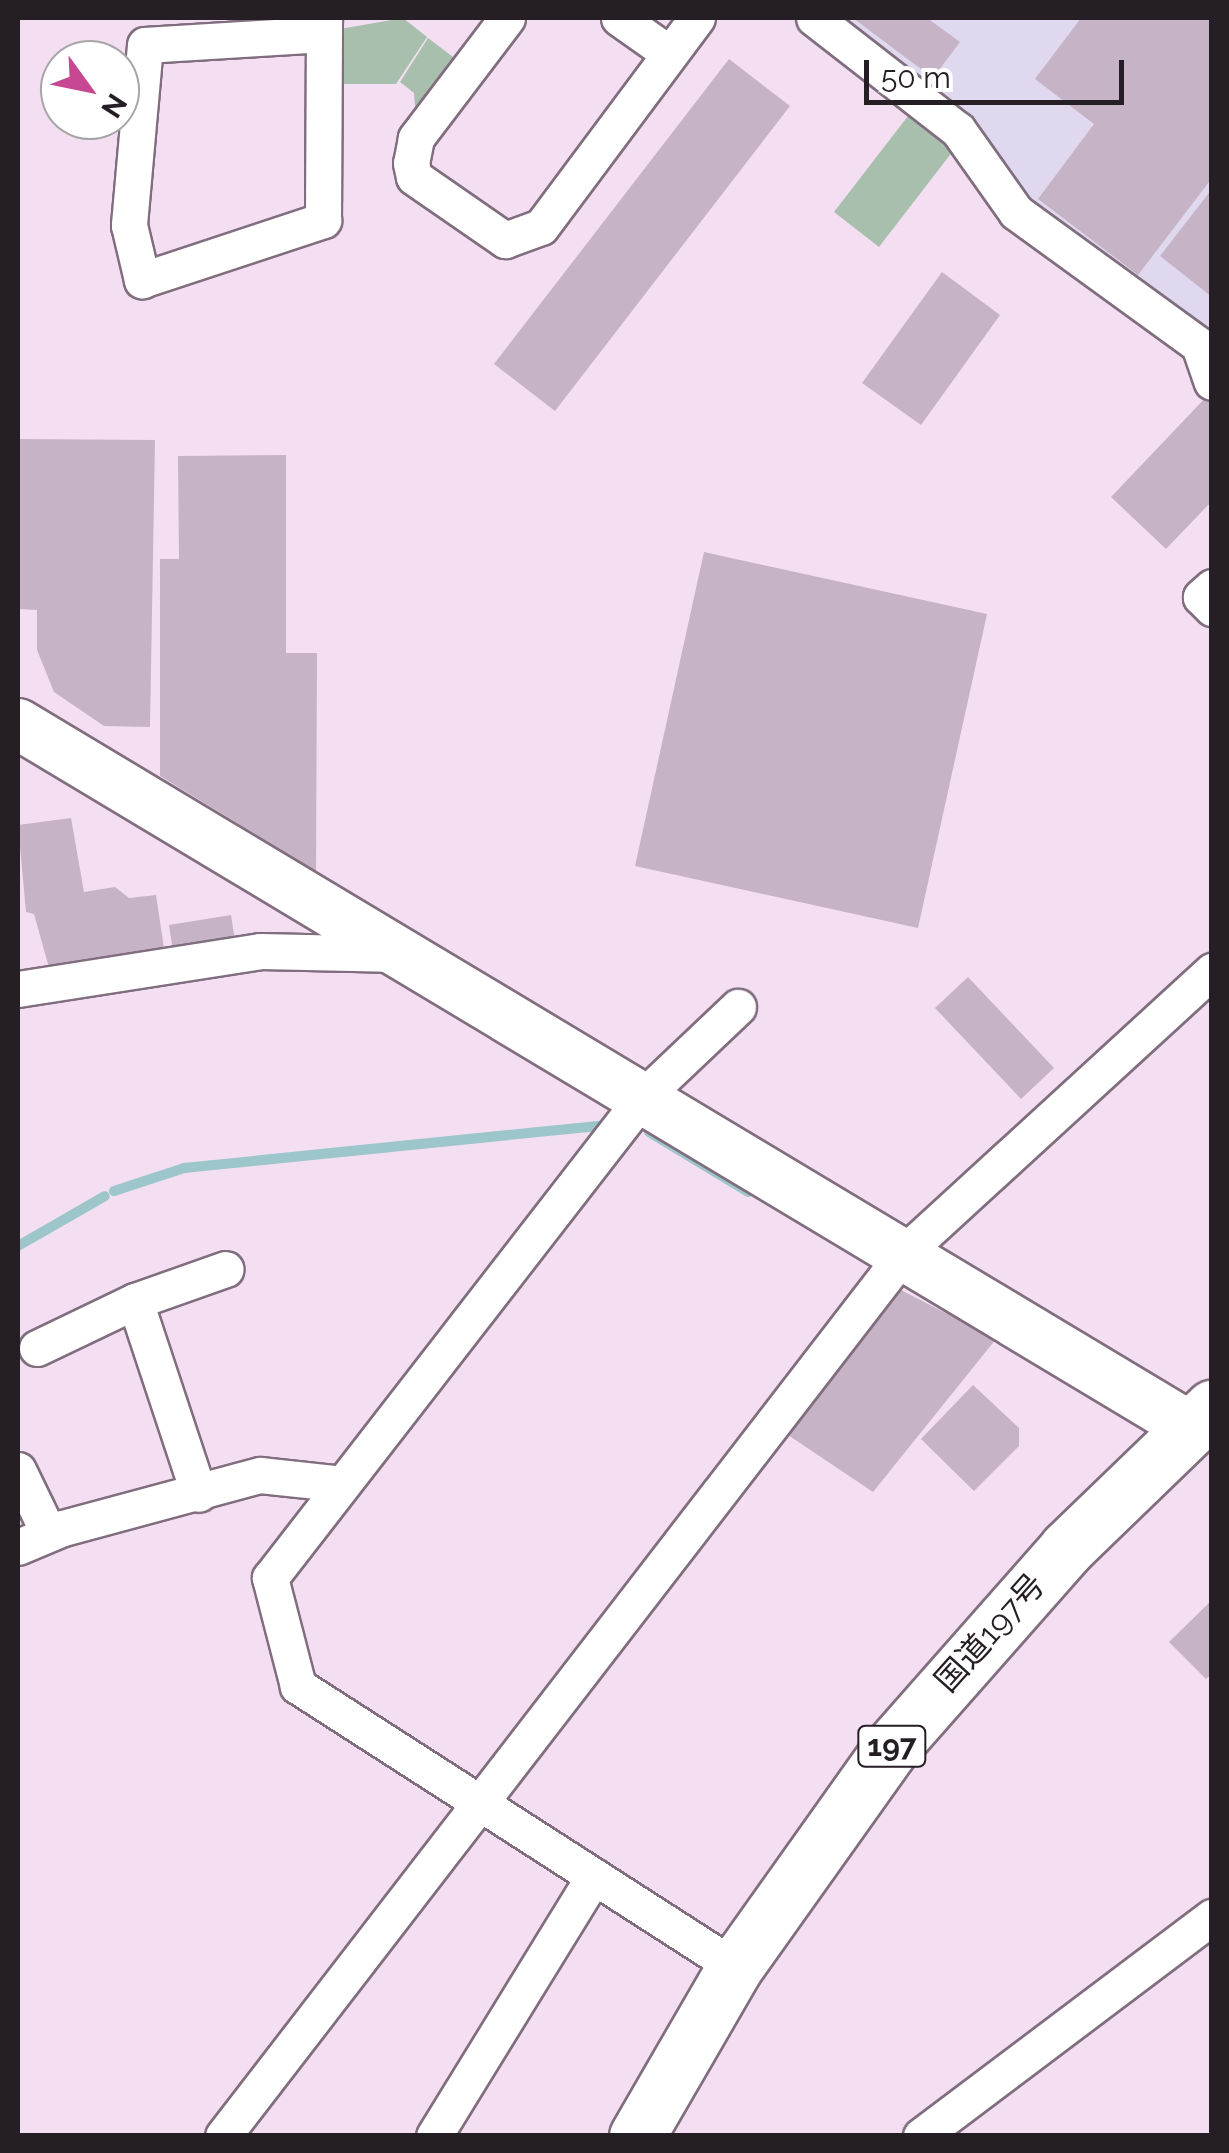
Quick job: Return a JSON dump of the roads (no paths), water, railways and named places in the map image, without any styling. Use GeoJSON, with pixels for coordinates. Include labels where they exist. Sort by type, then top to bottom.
{"type":"FeatureCollection","features":[{"type":"Feature","properties":{"kind":"highway","name":"国道197号"},"geometry":{"type":"LineString","coordinates":[[637,2136],[735,1966],[848,1804],[953,1671],[1204,1426]]}},
{"type":"Feature","properties":{"kind":"street"},"geometry":{"type":"LineString","coordinates":[[507,18],[416,138],[411,163],[414,178],[505,240],[541,228],[697,18]]}},
{"type":"Feature","properties":{"kind":"street"},"geometry":{"type":"LineString","coordinates":[[619,18],[670,54]]}},
{"type":"Feature","properties":{"kind":"street"},"geometry":{"type":"LineString","coordinates":[[814,18],[958,130],[1016,212],[1198,345],[1212,382]]}},
{"type":"Feature","properties":{"kind":"street"},"geometry":{"type":"LineString","coordinates":[[323,26],[324,220],[142,280],[129,225],[144,44],[323,26]]}},
{"type":"Feature","properties":{"kind":"street"},"geometry":{"type":"LineString","coordinates":[[1212,587],[1201,597],[1212,608]]}},
{"type":"Feature","properties":{"kind":"street"},"geometry":{"type":"LineString","coordinates":[[18,724],[904,1253],[1204,1426]]}},
{"type":"Feature","properties":{"kind":"street"},"geometry":{"type":"LineString","coordinates":[[18,989],[260,952],[404,954]]}},
{"type":"Feature","properties":{"kind":"street"},"geometry":{"type":"LineString","coordinates":[[222,2136],[904,1253],[1212,970]]}},
{"type":"Feature","properties":{"kind":"street"},"geometry":{"type":"LineString","coordinates":[[735,1966],[298,1686],[270,1578],[643,1097],[738,1007]]}},
{"type":"Feature","properties":{"kind":"street"},"geometry":{"type":"LineString","coordinates":[[37,1348],[135,1300],[226,1269]]}},
{"type":"Feature","properties":{"kind":"street"},"geometry":{"type":"LineString","coordinates":[[135,1300],[200,1494]]}},
{"type":"Feature","properties":{"kind":"street"},"geometry":{"type":"LineString","coordinates":[[18,1470],[33,1540],[260,1475],[343,1484]]}},
{"type":"Feature","properties":{"kind":"street"},"geometry":{"type":"LineString","coordinates":[[434,2136],[594,1876]]}},
{"type":"Feature","properties":{"kind":"street"},"geometry":{"type":"LineString","coordinates":[[921,2136],[1212,1918]]}},
{"type":"Feature","properties":{"kind":"waterway"},"geometry":{"type":"LineString","coordinates":[[114,1191],[184,1168],[601,1126]]}},
{"type":"Feature","properties":{"kind":"waterway"},"geometry":{"type":"LineString","coordinates":[[649,1132],[748,1192]]}},
{"type":"Feature","properties":{"kind":"waterway"},"geometry":{"type":"LineString","coordinates":[[18,1246],[105,1196]]}}]}
